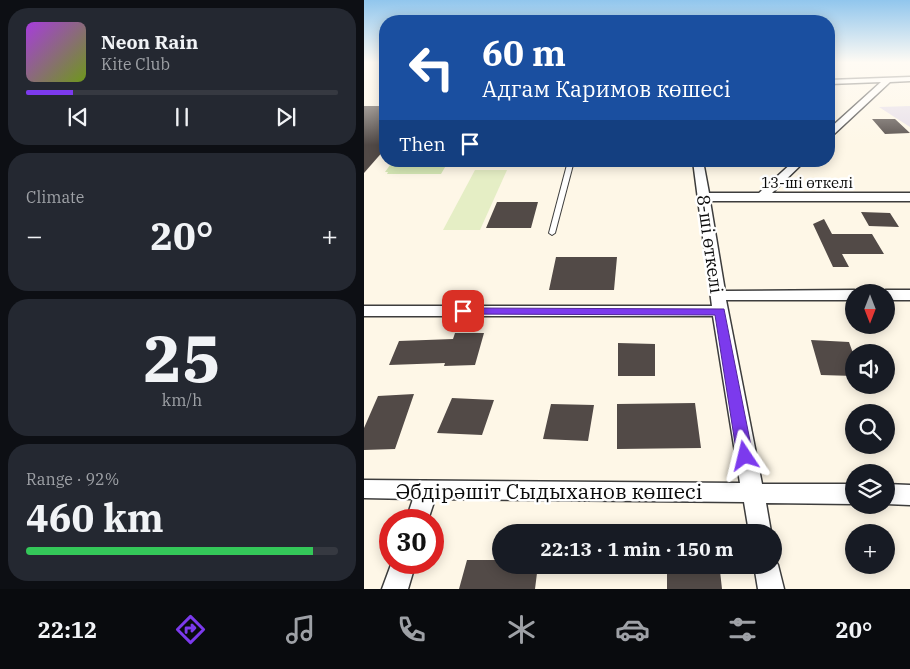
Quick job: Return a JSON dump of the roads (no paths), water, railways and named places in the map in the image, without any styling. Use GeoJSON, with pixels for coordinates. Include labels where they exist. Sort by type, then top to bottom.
{"type":"FeatureCollection","features":[{"type":"Feature","properties":{"kind":"street"},"geometry":{"type":"LineString","coordinates":[[835,129],[877,90]]}},
{"type":"Feature","properties":{"kind":"street","name":"8-ші өткелі"},"geometry":{"type":"LineString","coordinates":[[699,167],[719,304],[758,524]]}},
{"type":"Feature","properties":{"kind":"street"},"geometry":{"type":"LineString","coordinates":[[762,197],[794,167]]}},
{"type":"Feature","properties":{"kind":"street","name":"13-ші өткелі"},"geometry":{"type":"LineString","coordinates":[[703,197],[910,197]]}},
{"type":"Feature","properties":{"kind":"street"},"geometry":{"type":"LineString","coordinates":[[895,295],[910,295]]}},
{"type":"Feature","properties":{"kind":"street"},"geometry":{"type":"LineString","coordinates":[[364,311],[719,304],[845,296]]}},
{"type":"Feature","properties":{"kind":"street","name":"Әбдірәшіт Сыдыханов көшесі"},"geometry":{"type":"LineString","coordinates":[[364,489],[845,494]]}},
{"type":"Feature","properties":{"kind":"street"},"geometry":{"type":"LineString","coordinates":[[421,509],[427,490]]}},
{"type":"Feature","properties":{"kind":"street"},"geometry":{"type":"LineString","coordinates":[[895,494],[910,494]]}},
{"type":"Feature","properties":{"kind":"street"},"geometry":{"type":"LineString","coordinates":[[395,589],[400,574]]}},
{"type":"Feature","properties":{"kind":"street"},"geometry":{"type":"LineString","coordinates":[[768,574],[771,589]]}},
{"type":"Feature","properties":{"kind":"lane"},"geometry":{"type":"LineString","coordinates":[[552,233],[569,167]]}}]}
